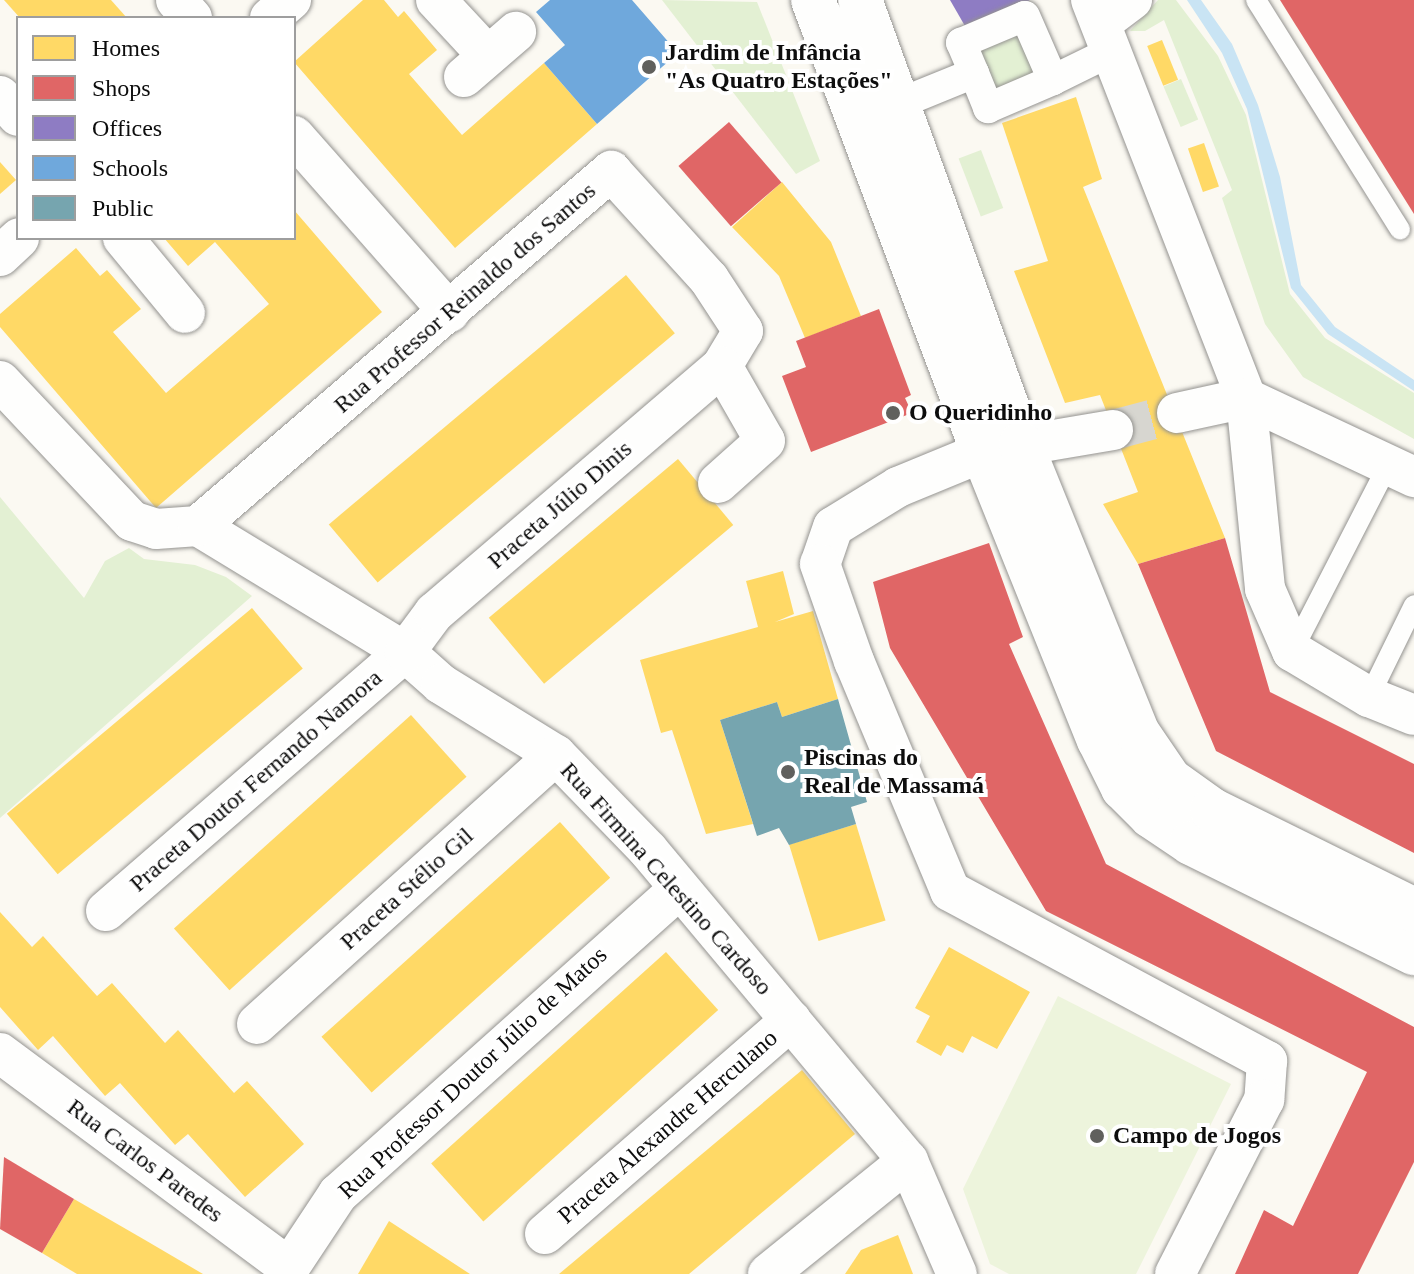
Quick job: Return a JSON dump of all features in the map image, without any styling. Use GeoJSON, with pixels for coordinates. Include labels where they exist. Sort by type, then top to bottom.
{"type":"FeatureCollection","features":[{"type":"Feature","properties":{"kind":"street"},"geometry":{"type":"LineString","coordinates":[[176,0],[190,16]]}},
{"type":"Feature","properties":{"kind":"street"},"geometry":{"type":"LineString","coordinates":[[272,16],[291,0]]}},
{"type":"Feature","properties":{"kind":"street"},"geometry":{"type":"LineString","coordinates":[[436,0],[489,55]]}},
{"type":"Feature","properties":{"kind":"street"},"geometry":{"type":"LineString","coordinates":[[813,0],[1002,448],[1138,733],[1170,780],[1212,810],[1414,910]]}},
{"type":"Feature","properties":{"kind":"street"},"geometry":{"type":"LineString","coordinates":[[860,0],[898,104],[1002,448],[1099,740],[1123,788],[1151,816],[1191,843],[1414,953]]}},
{"type":"Feature","properties":{"kind":"street"},"geometry":{"type":"LineString","coordinates":[[1053,80],[1025,16],[961,43],[988,108],[1053,80],[1109,19],[1246,398],[1265,589],[1292,651],[1369,697],[1414,715]]}},
{"type":"Feature","properties":{"kind":"street"},"geometry":{"type":"LineString","coordinates":[[898,104],[974,73]]}},
{"type":"Feature","properties":{"kind":"street"},"geometry":{"type":"LineString","coordinates":[[0,96],[16,114]]}},
{"type":"Feature","properties":{"kind":"street"},"geometry":{"type":"LineString","coordinates":[[296,138],[449,312]]}},
{"type":"Feature","properties":{"kind":"street","name":"Rua Professor Reinaldo dos Santos"},"geometry":{"type":"LineString","coordinates":[[198,526],[611,171],[709,279],[743,331],[722,366]]}},
{"type":"Feature","properties":{"kind":"street"},"geometry":{"type":"LineString","coordinates":[[0,256],[17,240]]}},
{"type":"Feature","properties":{"kind":"street"},"geometry":{"type":"LineString","coordinates":[[125,240],[186,312]]}},
{"type":"Feature","properties":{"kind":"street"},"geometry":{"type":"LineString","coordinates":[[718,483],[765,441],[722,366]]}},
{"type":"Feature","properties":{"kind":"street","name":"Praceta Júlio Dinis"},"geometry":{"type":"LineString","coordinates":[[405,652],[434,613],[722,366]]}},
{"type":"Feature","properties":{"kind":"street"},"geometry":{"type":"LineString","coordinates":[[0,381],[132,521],[156,529],[198,526]]}},
{"type":"Feature","properties":{"kind":"street"},"geometry":{"type":"LineString","coordinates":[[1177,413],[1246,398],[1401,471]]}},
{"type":"Feature","properties":{"kind":"street"},"geometry":{"type":"LineString","coordinates":[[1113,430],[1002,448],[867,502],[833,527],[820,564],[854,661],[950,891],[1267,1061],[1264,1100],[1175,1274]]}},
{"type":"Feature","properties":{"kind":"street","name":"Rua Firmina Celestino Cardoso"},"geometry":{"type":"LineString","coordinates":[[198,526],[405,652],[441,684],[556,755],[679,889],[908,1161],[957,1274]]}},
{"type":"Feature","properties":{"kind":"street","name":"Praceta Doutor Fernando Namora"},"geometry":{"type":"LineString","coordinates":[[106,911],[405,652]]}},
{"type":"Feature","properties":{"kind":"street","name":"Praceta Stélio Gil"},"geometry":{"type":"LineString","coordinates":[[257,1024],[556,755]]}},
{"type":"Feature","properties":{"kind":"street","name":"Rua Professor Doutor Júlio de Matos"},"geometry":{"type":"LineString","coordinates":[[287,1271],[338,1194],[409,1125],[679,889]]}},
{"type":"Feature","properties":{"kind":"street","name":"Praceta Alexandre Herculano"},"geometry":{"type":"LineString","coordinates":[[545,1234],[791,1020]]}},
{"type":"Feature","properties":{"kind":"street","name":"Rua Carlos Paredes"},"geometry":{"type":"LineString","coordinates":[[0,1053],[287,1271]]}},
{"type":"Feature","properties":{"kind":"street"},"geometry":{"type":"LineString","coordinates":[[768,1274],[908,1161]]}},
{"type":"Feature","properties":{"kind":"lane"},"geometry":{"type":"LineString","coordinates":[[1256,0],[1400,230]]}},
{"type":"Feature","properties":{"kind":"lane"},"geometry":{"type":"LineString","coordinates":[[1292,651],[1401,471]]}},
{"type":"Feature","properties":{"kind":"lane"},"geometry":{"type":"LineString","coordinates":[[1369,697],[1414,605]]}},
{"type":"Feature","properties":{"kind":"green space"},"geometry":{"type":"Polygon","coordinates":[[[662,0],[757,2],[820,161],[796,174],[662,0]]]}},
{"type":"Feature","properties":{"kind":"green space"},"geometry":{"type":"Polygon","coordinates":[[[1158,0],[1176,0],[1218,56],[1246,115],[1290,294],[1325,338],[1414,393],[1414,439],[1303,377],[1265,324],[1222,198],[1232,190],[1164,20],[1145,31],[1130,31],[1158,0]]]}},
{"type":"Feature","properties":{"kind":"green space"},"geometry":{"type":"Polygon","coordinates":[[[1025,16],[1053,80],[990,108],[962,44],[1025,16]]]}},
{"type":"Feature","properties":{"kind":"green space"},"geometry":{"type":"Polygon","coordinates":[[[1181,79],[1198,120],[1181,127],[1164,86],[1181,79]]]}},
{"type":"Feature","properties":{"kind":"green space"},"geometry":{"type":"Polygon","coordinates":[[[981,150],[1003,208],[981,216],[959,159],[981,150]]]}},
{"type":"Feature","properties":{"kind":"green space"},"geometry":{"type":"Polygon","coordinates":[[[0,497],[84,598],[105,561],[129,548],[144,559],[195,565],[226,577],[252,596],[0,818],[0,497]]]}},
{"type":"Feature","properties":{"kind":"green space","name":"Campo de Jogos"},"geometry":{"type":"Polygon","coordinates":[[[1058,996],[1231,1084],[1136,1274],[1009,1274],[990,1264],[963,1189],[1058,996]]]}},
{"type":"Feature","properties":{"kind":"water"},"geometry":{"type":"Polygon","coordinates":[[[1187,0],[1201,0],[1232,44],[1258,105],[1280,177],[1301,285],[1335,327],[1414,380],[1414,391],[1328,334],[1291,288],[1247,109],[1222,53],[1187,0]]]}},
{"type":"Feature","properties":{"kind":"building: Homes"},"geometry":{"type":"Polygon","coordinates":[[[4,0],[111,0],[125,16],[18,16],[4,0]]]}},
{"type":"Feature","properties":{"kind":"building: Homes"},"geometry":{"type":"Polygon","coordinates":[[[363,0],[384,0],[398,17],[404,11],[437,50],[409,74],[462,135],[544,63],[597,124],[455,248],[296,64],[296,60],[363,0]]]}},
{"type":"Feature","properties":{"kind":"building: Homes"},"geometry":{"type":"Polygon","coordinates":[[[1354,0],[1414,0],[1414,96],[1354,0]]]}},
{"type":"Feature","properties":{"kind":"building: Homes"},"geometry":{"type":"Polygon","coordinates":[[[1162,40],[1178,80],[1163,86],[1147,46],[1162,40]]]}},
{"type":"Feature","properties":{"kind":"building: Homes"},"geometry":{"type":"Polygon","coordinates":[[[1076,97],[1102,179],[1083,187],[1225,538],[1138,564],[1103,504],[1138,492],[1100,395],[1065,403],[1014,271],[1048,261],[1002,123],[1076,97]]]}},
{"type":"Feature","properties":{"kind":"building: Homes"},"geometry":{"type":"Polygon","coordinates":[[[1204,143],[1219,186],[1203,192],[1188,149],[1204,143]]]}},
{"type":"Feature","properties":{"kind":"building: Homes"},"geometry":{"type":"Polygon","coordinates":[[[0,162],[16,180],[0,194],[0,162]]]}},
{"type":"Feature","properties":{"kind":"building: Homes"},"geometry":{"type":"Polygon","coordinates":[[[782,182],[831,242],[861,316],[805,338],[779,276],[732,227],[782,182]]]}},
{"type":"Feature","properties":{"kind":"building: Homes"},"geometry":{"type":"Polygon","coordinates":[[[296,212],[382,312],[156,508],[0,327],[0,314],[76,248],[100,276],[107,270],[141,309],[113,332],[166,393],[269,304],[215,242],[188,266],[166,240],[296,240],[296,212]]]}},
{"type":"Feature","properties":{"kind":"building: Homes"},"geometry":{"type":"Polygon","coordinates":[[[626,275],[675,333],[378,583],[329,524],[626,275]]]}},
{"type":"Feature","properties":{"kind":"building: Homes"},"geometry":{"type":"Polygon","coordinates":[[[678,459],[733,525],[544,684],[489,618],[678,459]]]}},
{"type":"Feature","properties":{"kind":"building: Homes"},"geometry":{"type":"Polygon","coordinates":[[[783,571],[794,614],[775,622],[813,611],[838,699],[782,717],[777,702],[720,720],[753,824],[706,834],[672,730],[661,733],[640,660],[758,627],[746,581],[783,571]]]}},
{"type":"Feature","properties":{"kind":"building: Homes"},"geometry":{"type":"Polygon","coordinates":[[[252,608],[303,669],[58,874],[7,814],[252,608]]]}},
{"type":"Feature","properties":{"kind":"building: Homes"},"geometry":{"type":"Polygon","coordinates":[[[411,715],[467,777],[229,990],[174,928],[411,715]]]}},
{"type":"Feature","properties":{"kind":"building: Homes"},"geometry":{"type":"Polygon","coordinates":[[[560,822],[610,878],[372,1093],[321,1037],[560,822]]]}},
{"type":"Feature","properties":{"kind":"building: Homes"},"geometry":{"type":"Polygon","coordinates":[[[856,824],[886,921],[819,941],[789,844],[856,824]]]}},
{"type":"Feature","properties":{"kind":"building: Homes"},"geometry":{"type":"Polygon","coordinates":[[[0,912],[32,947],[43,936],[97,996],[112,983],[165,1043],[178,1030],[234,1093],[247,1081],[304,1144],[245,1197],[188,1134],[175,1145],[120,1083],[105,1096],[53,1036],[38,1050],[0,1007],[0,912]]]}},
{"type":"Feature","properties":{"kind":"building: Homes"},"geometry":{"type":"Polygon","coordinates":[[[949,947],[1030,992],[997,1049],[972,1036],[963,1053],[947,1045],[941,1056],[916,1042],[930,1016],[915,1008],[949,947]]]}},
{"type":"Feature","properties":{"kind":"building: Homes"},"geometry":{"type":"Polygon","coordinates":[[[666,952],[718,1010],[483,1221],[431,1163],[666,952]]]}},
{"type":"Feature","properties":{"kind":"building: Homes"},"geometry":{"type":"Polygon","coordinates":[[[802,1070],[855,1134],[689,1274],[559,1274],[802,1070]]]}},
{"type":"Feature","properties":{"kind":"building: Homes"},"geometry":{"type":"Polygon","coordinates":[[[74,1199],[203,1274],[77,1274],[42,1253],[74,1199]]]}},
{"type":"Feature","properties":{"kind":"building: Homes"},"geometry":{"type":"Polygon","coordinates":[[[389,1221],[470,1274],[358,1274],[389,1221]]]}},
{"type":"Feature","properties":{"kind":"building: Homes"},"geometry":{"type":"Polygon","coordinates":[[[898,1235],[913,1274],[845,1274],[861,1250],[898,1235]]]}},
{"type":"Feature","properties":{"kind":"building: Shops"},"geometry":{"type":"Polygon","coordinates":[[[1280,0],[1414,0],[1414,214],[1280,0]]]}},
{"type":"Feature","properties":{"kind":"building: Shops"},"geometry":{"type":"Polygon","coordinates":[[[729,122],[781,182],[731,226],[678,166],[729,122]]]}},
{"type":"Feature","properties":{"kind":"building: Shops"},"geometry":{"type":"Polygon","coordinates":[[[879,309],[911,395],[905,398],[912,413],[811,452],[782,376],[806,367],[796,341],[879,309]]]}},
{"type":"Feature","properties":{"kind":"building: Shops"},"geometry":{"type":"Polygon","coordinates":[[[1225,538],[1270,692],[1414,764],[1414,853],[1216,751],[1138,564],[1225,538]]]}},
{"type":"Feature","properties":{"kind":"building: Shops"},"geometry":{"type":"Polygon","coordinates":[[[989,543],[1023,637],[1009,644],[1106,864],[1414,1027],[1414,1162],[1358,1274],[1235,1274],[1264,1210],[1293,1226],[1367,1072],[1046,911],[890,648],[873,582],[989,543]]]}},
{"type":"Feature","properties":{"kind":"building: Shops"},"geometry":{"type":"Polygon","coordinates":[[[4,1157],[74,1199],[42,1253],[0,1229],[4,1157]]]}},
{"type":"Feature","properties":{"kind":"building: Offices"},"geometry":{"type":"Polygon","coordinates":[[[950,0],[1030,0],[969,33],[950,0]]]}},
{"type":"Feature","properties":{"kind":"building: Schools"},"geometry":{"type":"Polygon","coordinates":[[[550,0],[632,0],[678,53],[597,124],[544,63],[565,45],[536,12],[550,0]]]}},
{"type":"Feature","properties":{"kind":"building: Public"},"geometry":{"type":"Polygon","coordinates":[[[838,699],[867,802],[851,807],[856,824],[789,845],[779,828],[757,836],[720,720],[777,702],[782,717],[838,699]]]}},
{"type":"Feature","properties":{"kind":"tunnel"},"geometry":{"type":"LineString","coordinates":[[1113,430],[1177,413]]}},
{"type":"Feature","properties":{"kind":"place","name":"Jardim de Infância \"As Quatro Estações\""},"geometry":{"type":"Point","coordinates":[649,67]}},
{"type":"Feature","properties":{"kind":"place","name":"O Queridinho"},"geometry":{"type":"Point","coordinates":[893,413]}},
{"type":"Feature","properties":{"kind":"place","name":"Piscinas do Real de Massamá"},"geometry":{"type":"Point","coordinates":[788,772]}},
{"type":"Feature","properties":{"kind":"place","name":"Campo de Jogos"},"geometry":{"type":"Point","coordinates":[1097,1136]}}]}
